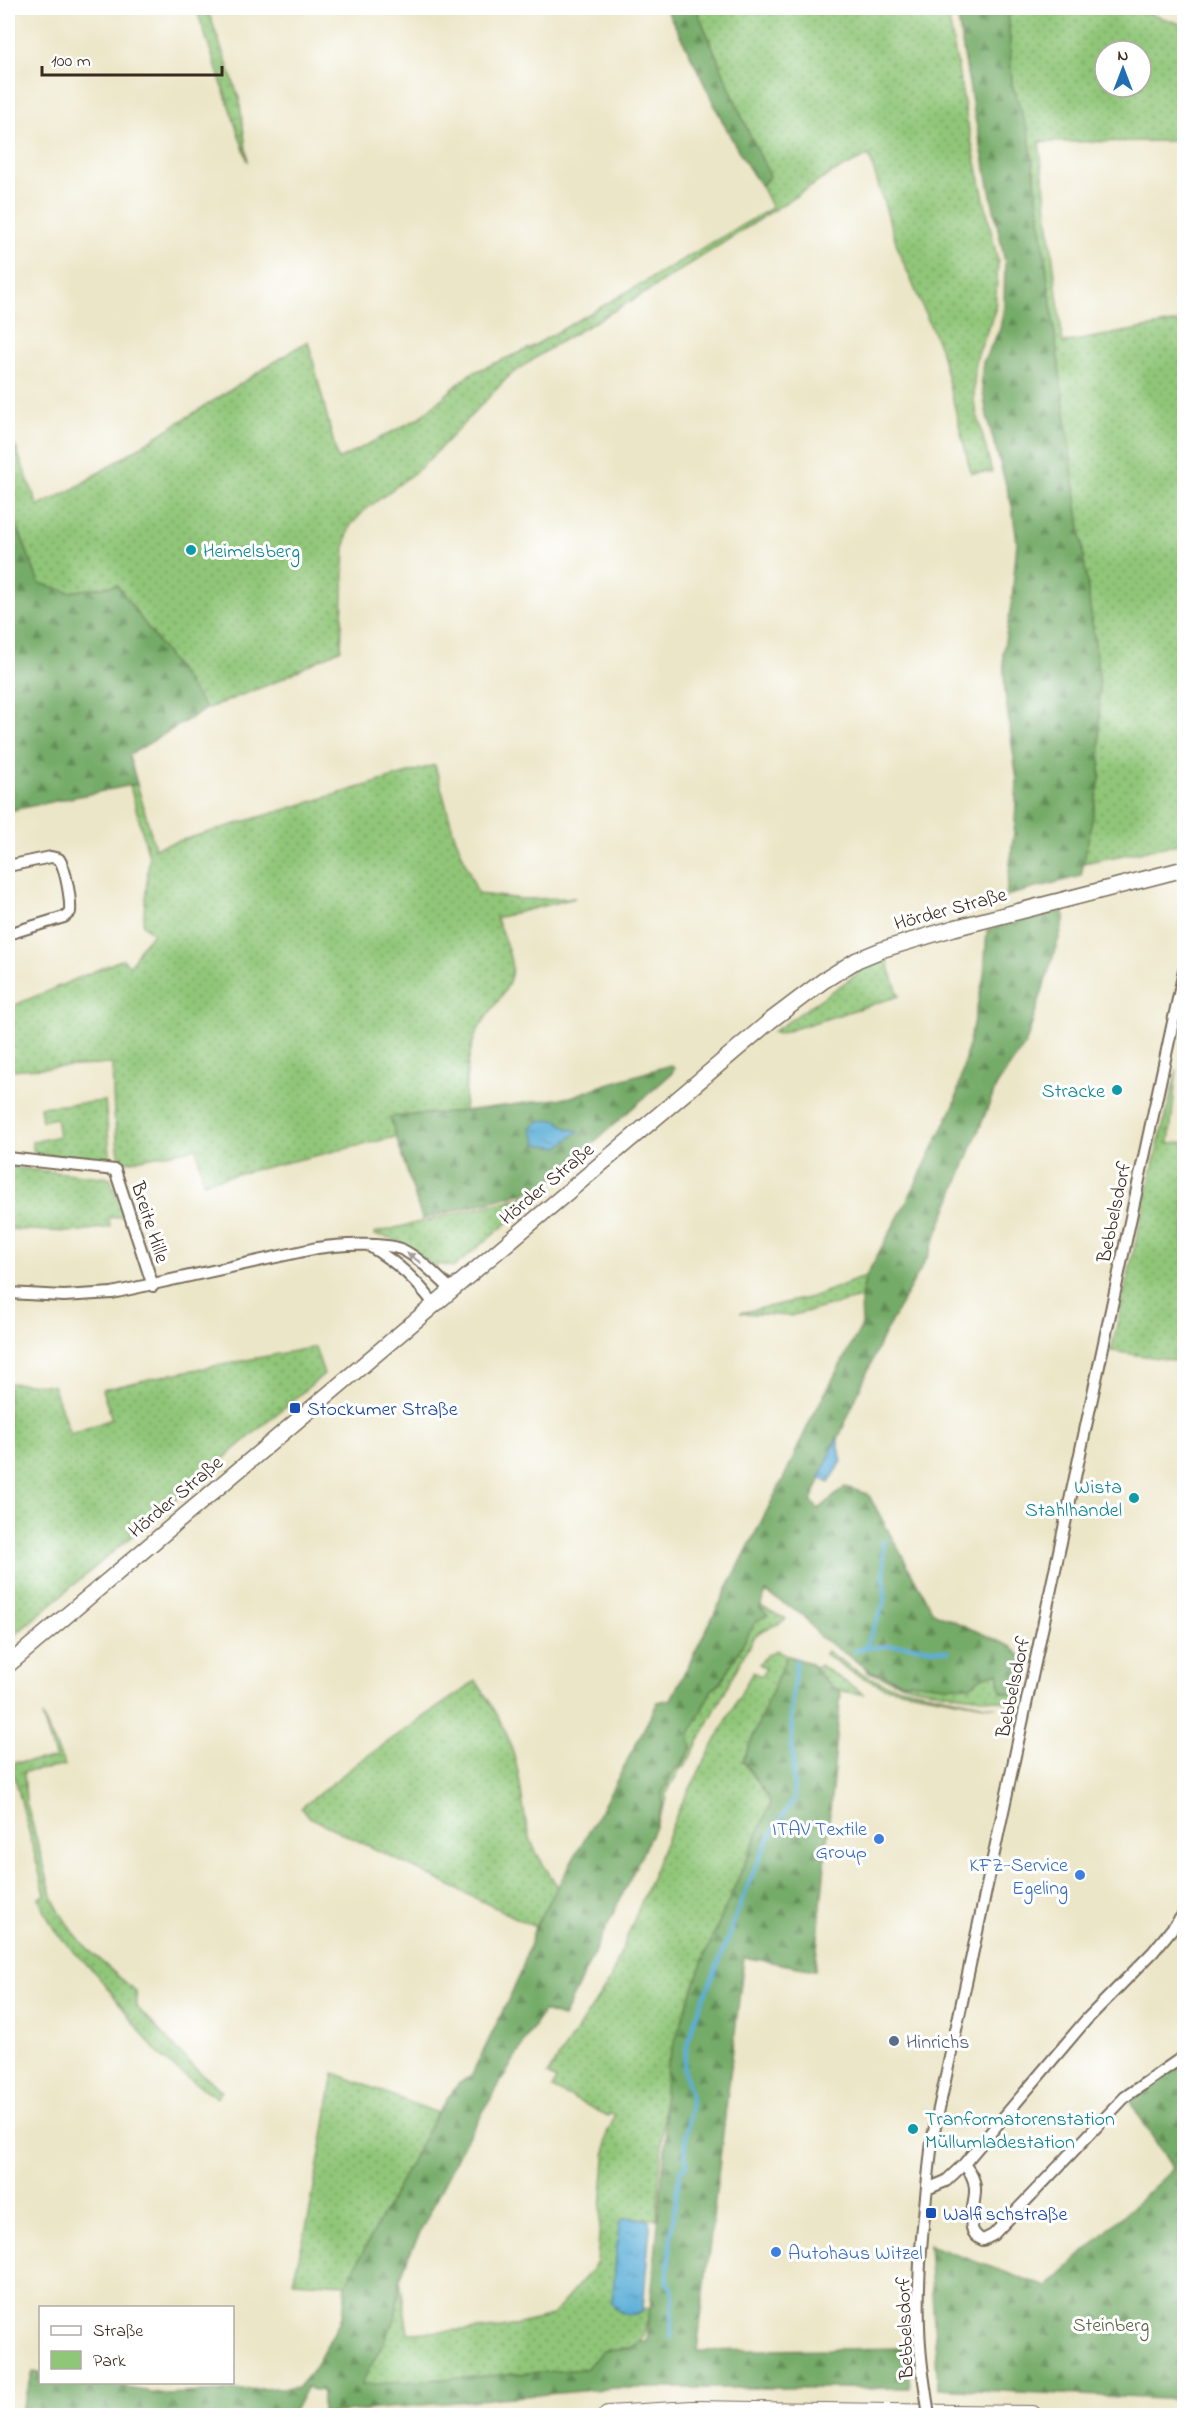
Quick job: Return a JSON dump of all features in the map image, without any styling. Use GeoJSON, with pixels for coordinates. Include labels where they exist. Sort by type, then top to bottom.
{"type":"FeatureCollection","features":[{"type":"Feature","properties":{"kind":"highway"},"geometry":{"type":"LineString","coordinates":[[608,2415],[692,2411],[1032,2415]]}},
{"type":"Feature","properties":{"kind":"main road","name":"Hörder Straße"},"geometry":{"type":"LineString","coordinates":[[8,1665],[770,1022],[823,981],[857,960],[904,942],[1185,869]]}},
{"type":"Feature","properties":{"kind":"street"},"geometry":{"type":"LineString","coordinates":[[8,866],[51,857],[59,859],[70,906],[70,912],[64,917],[8,934]]}},
{"type":"Feature","properties":{"kind":"street","name":"Bebbelsdorf"},"geometry":{"type":"LineString","coordinates":[[929,2415],[922,2367],[918,2289],[932,2141],[1185,971]]}},
{"type":"Feature","properties":{"kind":"street","name":"Breite Hille"},"geometry":{"type":"LineString","coordinates":[[8,1158],[115,1170],[153,1286]]}},
{"type":"Feature","properties":{"kind":"street"},"geometry":{"type":"LineString","coordinates":[[8,1293],[82,1296],[112,1293],[153,1286],[317,1248],[350,1245],[398,1248],[452,1290]]}},
{"type":"Feature","properties":{"kind":"street"},"geometry":{"type":"LineString","coordinates":[[368,1246],[399,1265],[435,1305]]}},
{"type":"Feature","properties":{"kind":"street"},"geometry":{"type":"LineString","coordinates":[[927,2189],[946,2181],[964,2164],[1086,2020],[1153,1952],[1185,1914]]}},
{"type":"Feature","properties":{"kind":"street"},"geometry":{"type":"LineString","coordinates":[[964,2164],[974,2177],[973,2232],[983,2240],[993,2235],[1125,2097],[1185,2056]]}},
{"type":"Feature","properties":{"kind":"green space"},"geometry":{"type":"Polygon","coordinates":[[[196,8],[204,8],[210,16],[239,98],[248,162],[196,8]]]}},
{"type":"Feature","properties":{"kind":"green space"},"geometry":{"type":"Polygon","coordinates":[[[665,8],[696,8],[748,131],[770,176],[761,186],[722,121],[665,8]]]}},
{"type":"Feature","properties":{"kind":"green space"},"geometry":{"type":"Polygon","coordinates":[[[696,8],[947,8],[969,131],[998,262],[995,310],[976,360],[974,383],[974,402],[992,472],[971,473],[940,348],[899,252],[869,155],[830,174],[648,291],[558,343],[510,375],[423,466],[365,510],[350,526],[345,545],[341,649],[275,682],[206,709],[117,585],[69,592],[39,583],[8,502],[8,428],[38,506],[70,491],[308,341],[338,460],[419,418],[470,374],[530,348],[772,208],[761,186],[770,176],[748,131],[696,8]]]}},
{"type":"Feature","properties":{"kind":"green space"},"geometry":{"type":"Polygon","coordinates":[[[956,8],[1008,8],[1012,84],[1029,134],[1099,676],[1100,779],[1081,876],[1006,896],[1015,824],[1017,780],[1005,693],[1003,653],[1012,599],[1017,542],[1012,506],[988,421],[981,380],[983,362],[1000,329],[1004,306],[1005,262],[974,113],[956,8]]]}},
{"type":"Feature","properties":{"kind":"green space"},"geometry":{"type":"Polygon","coordinates":[[[1008,8],[1133,8],[1184,25],[1184,141],[1039,142],[1063,343],[1184,321],[1184,843],[1083,863],[1100,779],[1099,676],[1029,134],[1012,84],[1008,8]]]}},
{"type":"Feature","properties":{"kind":"green space"},"geometry":{"type":"Polygon","coordinates":[[[8,502],[39,583],[69,592],[117,585],[206,709],[129,755],[137,784],[8,811],[8,502]]]}},
{"type":"Feature","properties":{"kind":"green space"},"geometry":{"type":"Polygon","coordinates":[[[435,765],[453,831],[478,894],[522,899],[575,898],[496,918],[512,969],[505,991],[476,1034],[467,1072],[464,1111],[390,1117],[396,1137],[203,1182],[197,1148],[120,1163],[114,1115],[112,1064],[8,1070],[8,1008],[123,959],[130,966],[141,947],[153,934],[143,925],[149,857],[130,786],[137,784],[155,848],[435,765]]]}},
{"type":"Feature","properties":{"kind":"green space"},"geometry":{"type":"Polygon","coordinates":[[[1064,910],[1064,922],[1026,1043],[997,1085],[928,1256],[883,1336],[811,1501],[819,1509],[845,1487],[868,1494],[933,1612],[1010,1646],[1029,1663],[1014,1694],[1001,1692],[998,1672],[982,1677],[970,1686],[900,1681],[871,1671],[819,1636],[804,1616],[766,1592],[760,1608],[768,1615],[756,1621],[723,1679],[711,1691],[689,1736],[692,1746],[683,1764],[675,1769],[662,1793],[663,1804],[654,1829],[563,2017],[543,2011],[462,2147],[409,2255],[400,2279],[395,2320],[361,2385],[586,2369],[602,2351],[628,2349],[638,2342],[647,2342],[666,2138],[664,2102],[667,2065],[702,1962],[770,1805],[769,1798],[743,1761],[787,1655],[811,1664],[825,1681],[841,1693],[815,1970],[744,1957],[697,2351],[906,2348],[910,2388],[615,2388],[322,2414],[322,2391],[306,2388],[293,2413],[261,2416],[20,2416],[33,2372],[39,2373],[39,2384],[102,2384],[165,2394],[298,2387],[315,2367],[343,2315],[346,2284],[437,2113],[458,2084],[472,2075],[520,1975],[535,1927],[658,1702],[671,1699],[810,1421],[862,1325],[861,1298],[866,1276],[909,1197],[955,1103],[984,976],[987,930],[1064,910]]]}},
{"type":"Feature","properties":{"kind":"green space"},"geometry":{"type":"Polygon","coordinates":[[[885,955],[899,996],[778,1034],[773,1032],[857,974],[855,969],[885,955]]]}},
{"type":"Feature","properties":{"kind":"green space"},"geometry":{"type":"Polygon","coordinates":[[[670,1065],[674,1068],[672,1073],[542,1188],[422,1219],[390,1117],[464,1111],[571,1097],[670,1065]]]}},
{"type":"Feature","properties":{"kind":"green space"},"geometry":{"type":"Polygon","coordinates":[[[1177,1070],[1169,1143],[1184,1142],[1184,1362],[1111,1351],[1177,1070]]]}},
{"type":"Feature","properties":{"kind":"green space"},"geometry":{"type":"Polygon","coordinates":[[[105,1101],[111,1163],[34,1153],[32,1142],[59,1136],[56,1118],[42,1121],[40,1107],[105,1101]]]}},
{"type":"Feature","properties":{"kind":"green space"},"geometry":{"type":"Polygon","coordinates":[[[8,1167],[110,1178],[123,1216],[109,1218],[110,1227],[72,1232],[8,1229],[8,1167]]]}},
{"type":"Feature","properties":{"kind":"green space"},"geometry":{"type":"Polygon","coordinates":[[[545,1192],[454,1267],[438,1264],[435,1268],[408,1246],[374,1235],[375,1233],[545,1192]]]}},
{"type":"Feature","properties":{"kind":"green space"},"geometry":{"type":"Polygon","coordinates":[[[866,1276],[861,1298],[790,1316],[740,1313],[812,1297],[866,1276]]]}},
{"type":"Feature","properties":{"kind":"green space"},"geometry":{"type":"Polygon","coordinates":[[[315,1347],[324,1374],[11,1638],[8,1630],[8,1383],[53,1385],[70,1434],[112,1419],[102,1390],[166,1375],[315,1347]]]}},
{"type":"Feature","properties":{"kind":"green space"},"geometry":{"type":"Polygon","coordinates":[[[762,1607],[786,1619],[761,1631],[753,1638],[685,1767],[680,1769],[665,1796],[667,1799],[654,1829],[663,1804],[662,1793],[675,1769],[683,1764],[692,1746],[689,1736],[711,1691],[723,1679],[762,1607]]]}},
{"type":"Feature","properties":{"kind":"green space"},"geometry":{"type":"Polygon","coordinates":[[[777,1650],[787,1655],[743,1761],[769,1798],[770,1805],[702,1962],[667,2065],[657,2219],[627,2218],[615,2309],[635,2314],[641,2313],[643,2308],[650,2309],[643,2337],[638,2343],[624,2349],[602,2351],[586,2369],[360,2385],[395,2320],[400,2279],[408,2333],[502,2328],[551,2316],[591,2271],[597,2261],[607,2133],[615,2116],[610,2113],[608,2116],[552,2088],[556,2080],[547,2075],[609,1982],[678,1811],[747,1682],[753,1672],[761,1676],[766,1669],[759,1664],[768,1654],[777,1650]]]}},
{"type":"Feature","properties":{"kind":"green space"},"geometry":{"type":"Polygon","coordinates":[[[827,1651],[855,1670],[885,1684],[996,1707],[884,1687],[853,1673],[825,1654],[827,1651]]]}},
{"type":"Feature","properties":{"kind":"green space"},"geometry":{"type":"Polygon","coordinates":[[[811,1664],[817,1668],[820,1665],[864,1694],[845,1692],[833,1687],[811,1664]]]}},
{"type":"Feature","properties":{"kind":"green space"},"geometry":{"type":"Polygon","coordinates":[[[868,1669],[900,1681],[946,1686],[970,1686],[982,1677],[998,1672],[1001,1692],[1018,1695],[1007,1702],[936,1691],[884,1678],[867,1671],[868,1669]]]}},
{"type":"Feature","properties":{"kind":"green space"},"geometry":{"type":"Polygon","coordinates":[[[476,1681],[505,1730],[518,1773],[530,1838],[558,1887],[535,1927],[309,1817],[301,1808],[360,1761],[476,1681]]]}},
{"type":"Feature","properties":{"kind":"green space"},"geometry":{"type":"Polygon","coordinates":[[[42,1716],[65,1766],[24,1772],[26,1801],[53,1899],[78,1938],[136,1991],[137,2007],[190,2064],[222,2091],[217,2098],[177,2070],[157,2052],[102,1981],[58,1934],[45,1912],[39,1898],[45,1895],[17,1785],[9,1763],[56,1759],[42,1716]]]}},
{"type":"Feature","properties":{"kind":"green space","name":"Steinberg"},"geometry":{"type":"Polygon","coordinates":[[[1183,2061],[1184,2400],[938,2388],[929,2245],[1047,2287],[1173,2169],[1129,2100],[1183,2061]]]}},
{"type":"Feature","properties":{"kind":"green space"},"geometry":{"type":"Polygon","coordinates":[[[334,2073],[437,2113],[346,2284],[293,2281],[309,2216],[334,2073]]]}},
{"type":"Feature","properties":{"kind":"water"},"geometry":{"type":"Polygon","coordinates":[[[557,1120],[568,1129],[579,1131],[559,1147],[538,1144],[531,1128],[540,1121],[557,1120]]]}},
{"type":"Feature","properties":{"kind":"water"},"geometry":{"type":"Polygon","coordinates":[[[837,1438],[842,1461],[829,1483],[820,1478],[837,1438]]]}},
{"type":"Feature","properties":{"kind":"water"},"geometry":{"type":"Polygon","coordinates":[[[627,2218],[645,2219],[649,2221],[650,2227],[643,2308],[641,2313],[637,2314],[620,2311],[612,2303],[619,2225],[627,2218]]]}},
{"type":"Feature","properties":{"kind":"waterway"},"geometry":{"type":"LineString","coordinates":[[855,1651],[865,1648],[885,1601],[883,1541]]}},
{"type":"Feature","properties":{"kind":"waterway"},"geometry":{"type":"LineString","coordinates":[[865,1648],[902,1645],[948,1651]]}},
{"type":"Feature","properties":{"kind":"waterway"},"geometry":{"type":"LineString","coordinates":[[671,2338],[673,2292],[667,2282],[680,2171],[687,2165],[686,2141],[691,2101],[684,2070],[688,2040],[750,1880],[770,1837],[794,1800],[791,1708],[796,1661]]}},
{"type":"Feature","properties":{"kind":"place","name":"Heimelsberg"},"geometry":{"type":"Point","coordinates":[191,550]}},
{"type":"Feature","properties":{"kind":"place","name":"Stracke"},"geometry":{"type":"Point","coordinates":[1117,1090]}},
{"type":"Feature","properties":{"kind":"place","name":"Stockumer Straße"},"geometry":{"type":"Point","coordinates":[295,1408]}},
{"type":"Feature","properties":{"kind":"place","name":"Wista Stahlhandel"},"geometry":{"type":"Point","coordinates":[1134,1498]}},
{"type":"Feature","properties":{"kind":"place","name":"ITAV Textile Group"},"geometry":{"type":"Point","coordinates":[879,1839]}},
{"type":"Feature","properties":{"kind":"place","name":"KFZ-Service Egeling"},"geometry":{"type":"Point","coordinates":[1080,1875]}},
{"type":"Feature","properties":{"kind":"place","name":"Hinrichs"},"geometry":{"type":"Point","coordinates":[894,2041]}},
{"type":"Feature","properties":{"kind":"place","name":"Tranformatorenstation Müllumladestation"},"geometry":{"type":"Point","coordinates":[913,2129]}},
{"type":"Feature","properties":{"kind":"place","name":"Walfischstraße"},"geometry":{"type":"Point","coordinates":[931,2213]}},
{"type":"Feature","properties":{"kind":"place","name":"Autohaus Witzel"},"geometry":{"type":"Point","coordinates":[776,2252]}}]}
